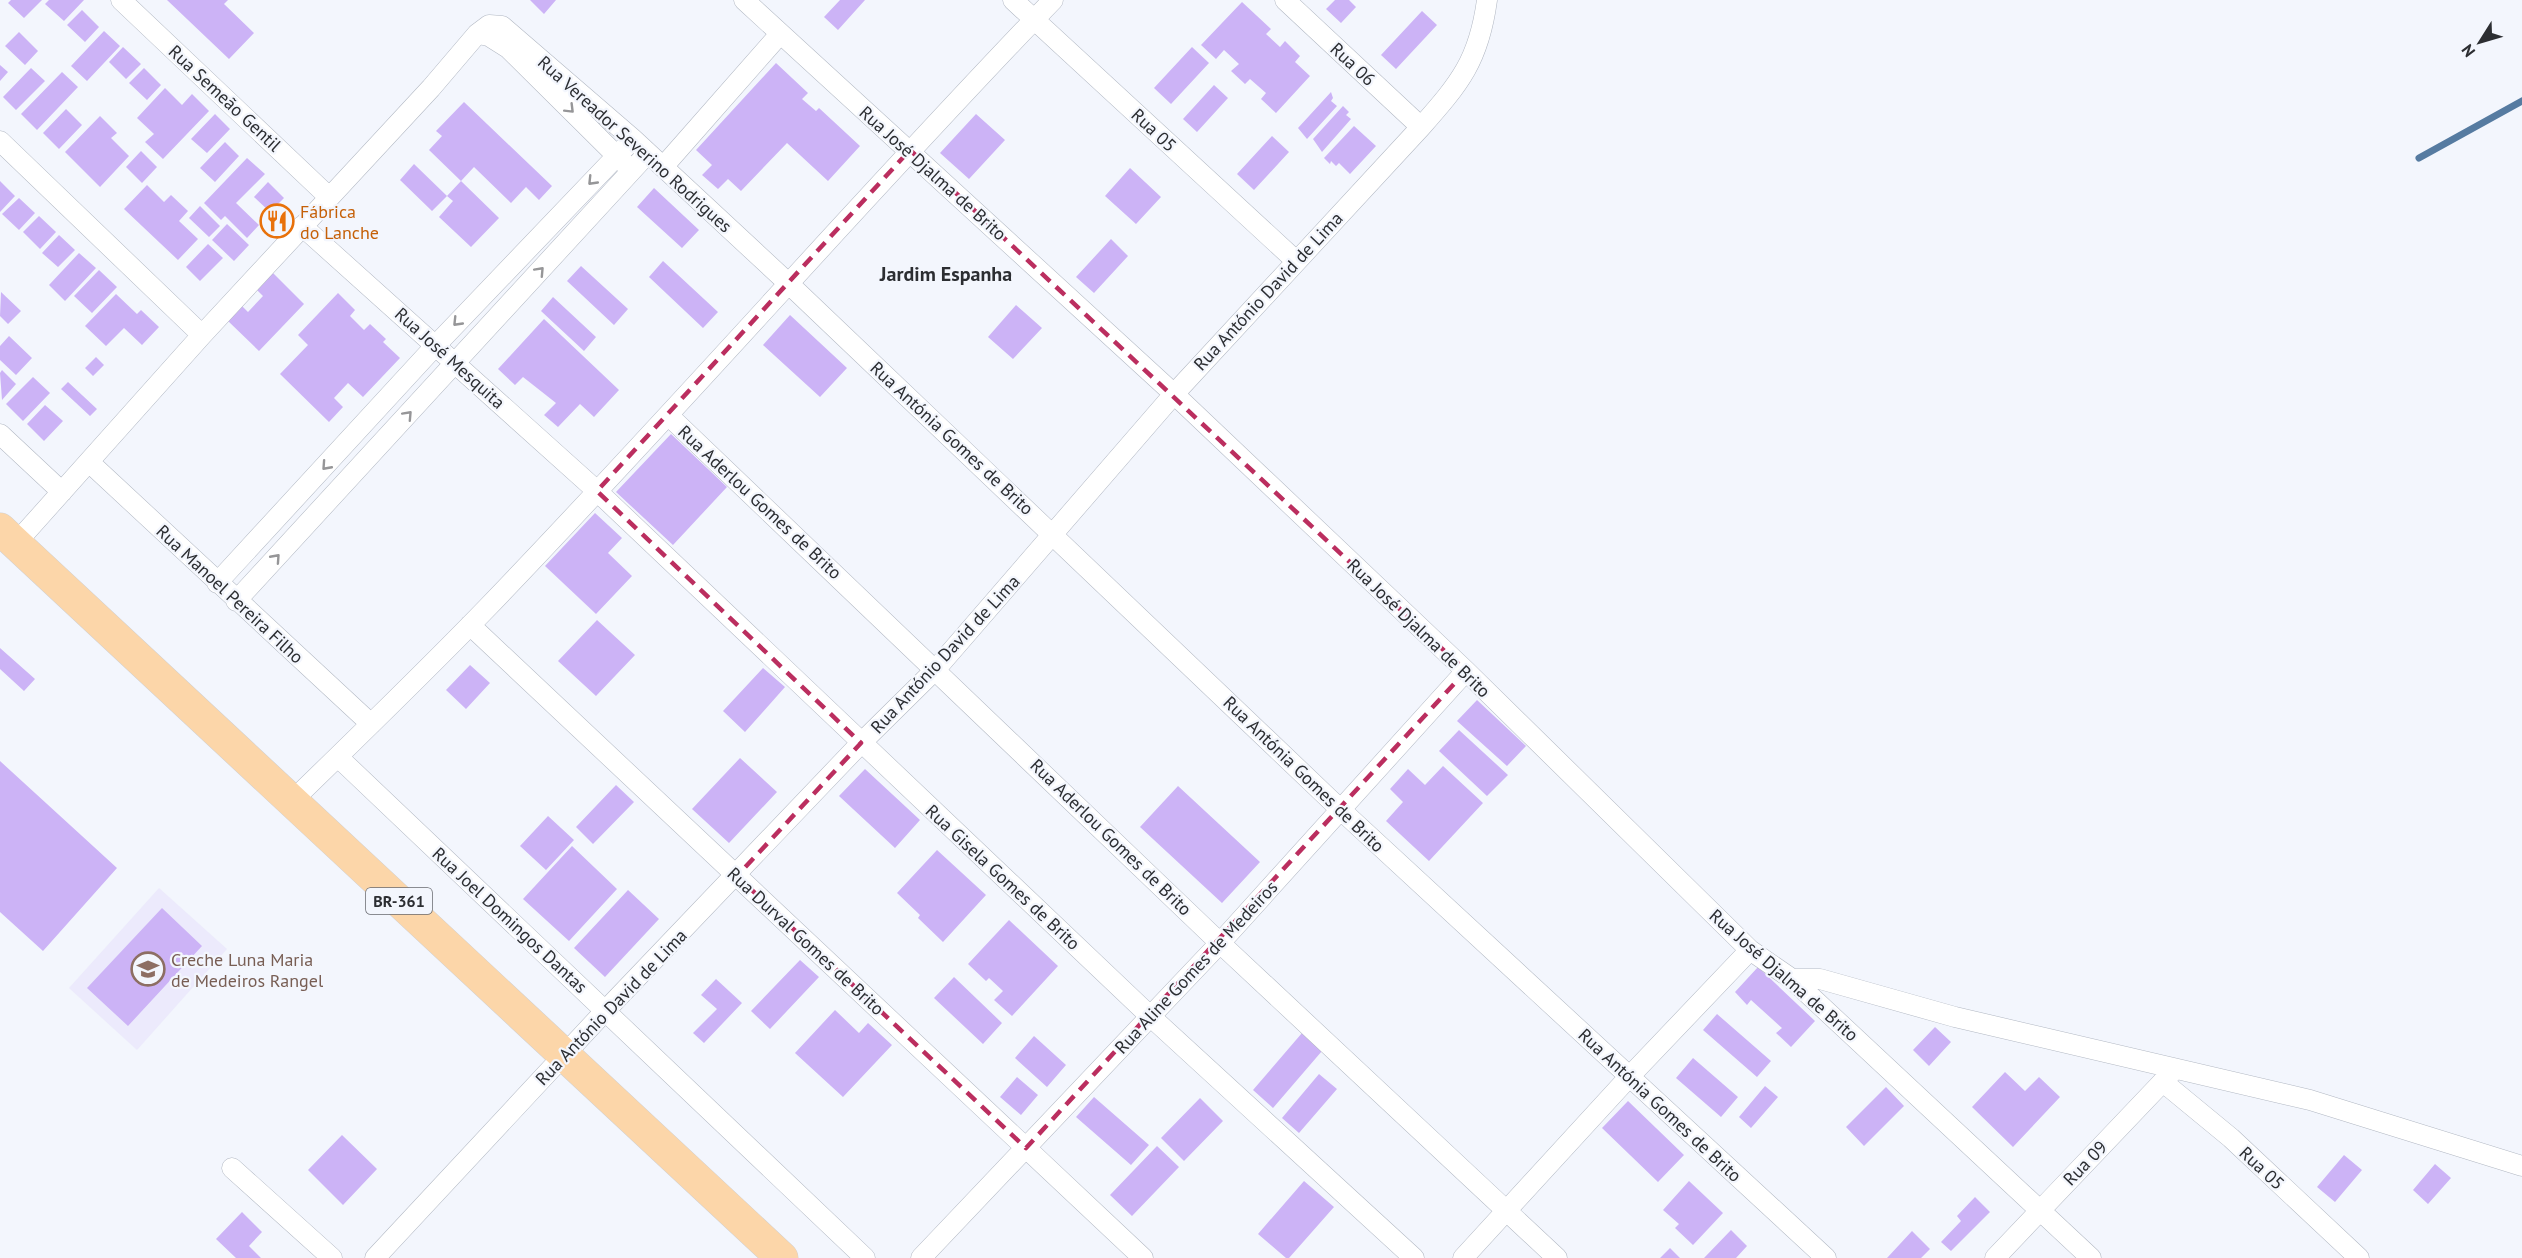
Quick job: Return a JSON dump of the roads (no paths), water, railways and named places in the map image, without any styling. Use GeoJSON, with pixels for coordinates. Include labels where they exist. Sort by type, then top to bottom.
{"type":"FeatureCollection","features":[{"type":"Feature","properties":{"kind":"main road","name":"BR-361"},"geometry":{"type":"LineString","coordinates":[[8,536],[782,1258]]}},
{"type":"Feature","properties":{"kind":"street","name":"Rua Semeão Gentil"},"geometry":{"type":"LineString","coordinates":[[121,0],[329,197]]}},
{"type":"Feature","properties":{"kind":"street","name":"Rua José Djalma de Brito"},"geometry":{"type":"LineString","coordinates":[[744,0],[1174,394],[1466,671],[1750,950],[1792,979],[2091,1258]]}},
{"type":"Feature","properties":{"kind":"street","name":"Rua 05"},"geometry":{"type":"LineString","coordinates":[[1013,0],[1295,260]]}},
{"type":"Feature","properties":{"kind":"street"},"geometry":{"type":"LineString","coordinates":[[292,801],[471,625],[668,415],[910,150],[1053,0]]}},
{"type":"Feature","properties":{"kind":"street","name":"Rua 06"},"geometry":{"type":"LineString","coordinates":[[1286,0],[1421,127]]}},
{"type":"Feature","properties":{"kind":"street","name":"Rua António David de Lima"},"geometry":{"type":"LineString","coordinates":[[375,1258],[606,1010],[737,876],[861,743],[936,669],[1055,535],[1174,394],[1295,260],[1421,127],[1456,87],[1474,57],[1484,27],[1487,0]]}},
{"type":"Feature","properties":{"kind":"street","name":"Rua Vereador Severino Rodrigues"},"geometry":{"type":"LineString","coordinates":[[477,34],[489,25],[496,24],[508,29],[633,139],[788,283]]}},
{"type":"Feature","properties":{"kind":"street"},"geometry":{"type":"LineString","coordinates":[[8,536],[62,492],[202,335],[431,88],[477,34]]}},
{"type":"Feature","properties":{"kind":"street","name":"Rua Vereador Severino Rodrigues"},"geometry":{"type":"LineString","coordinates":[[477,34],[489,36],[508,48],[633,171]]}},
{"type":"Feature","properties":{"kind":"street"},"geometry":{"type":"LineString","coordinates":[[663,167],[780,34]]}},
{"type":"Feature","properties":{"kind":"street"},"geometry":{"type":"LineString","coordinates":[[217,583],[435,345],[633,139]]}},
{"type":"Feature","properties":{"kind":"street"},"geometry":{"type":"LineString","coordinates":[[0,141],[202,335]]}},
{"type":"Feature","properties":{"kind":"street"},"geometry":{"type":"LineString","coordinates":[[236,601],[648,153]]}},
{"type":"Feature","properties":{"kind":"street","name":"Rua José Mesquita"},"geometry":{"type":"LineString","coordinates":[[302,226],[597,491]]}},
{"type":"Feature","properties":{"kind":"street","name":"Rua Antónia Gomes de Brito"},"geometry":{"type":"LineString","coordinates":[[788,283],[1341,810],[1826,1258]]}},
{"type":"Feature","properties":{"kind":"street","name":"Rua Aderlou Gomes de Brito"},"geometry":{"type":"LineString","coordinates":[[668,415],[1220,943],[1557,1258]]}},
{"type":"Feature","properties":{"kind":"street"},"geometry":{"type":"LineString","coordinates":[[0,434],[62,492]]}},
{"type":"Feature","properties":{"kind":"street","name":"Rua Manoel Pereira Filho"},"geometry":{"type":"LineString","coordinates":[[89,462],[371,724]]}},
{"type":"Feature","properties":{"kind":"street","name":"Rua Gisela Gomes de Brito"},"geometry":{"type":"LineString","coordinates":[[597,491],[1150,1016],[1414,1258]]}},
{"type":"Feature","properties":{"kind":"street","name":"Rua Durval Gomes de Brito"},"geometry":{"type":"LineString","coordinates":[[471,625],[1143,1258]]}},
{"type":"Feature","properties":{"kind":"street","name":"Rua Aline Gomes de Medeiros"},"geometry":{"type":"LineString","coordinates":[[921,1258],[1220,943],[1466,671]]}},
{"type":"Feature","properties":{"kind":"street","name":"Rua Joel Domingos Dantas"},"geometry":{"type":"LineString","coordinates":[[338,757],[865,1258]]}},
{"type":"Feature","properties":{"kind":"street"},"geometry":{"type":"LineString","coordinates":[[1463,1258],[1629,1077],[1750,950]]}},
{"type":"Feature","properties":{"kind":"street"},"geometry":{"type":"LineString","coordinates":[[1792,979],[1820,979],[2170,1075],[2310,1100],[2522,1166]]}},
{"type":"Feature","properties":{"kind":"street","name":"Rua 05"},"geometry":{"type":"LineString","coordinates":[[2170,1075],[2231,1138],[2359,1258]]}},
{"type":"Feature","properties":{"kind":"street","name":"Rua 09"},"geometry":{"type":"LineString","coordinates":[[1995,1258],[2170,1075]]}},
{"type":"Feature","properties":{"kind":"street"},"geometry":{"type":"LineString","coordinates":[[232,1167],[332,1258]]}},
{"type":"Feature","properties":{"kind":"waterway"},"geometry":{"type":"LineString","coordinates":[[2419,158],[2522,101]]}},
{"type":"Feature","properties":{"kind":"place","name":"Fábrica do Lanche"},"geometry":{"type":"Point","coordinates":[277,221]}},
{"type":"Feature","properties":{"kind":"place","name":"Creche Luna Maria de Medeiros Rangel"},"geometry":{"type":"Point","coordinates":[148,969]}},
{"type":"Feature","properties":{"kind":"district","name":"Jardim Espanha"},"geometry":{"type":"Point","coordinates":[946,274]}}]}
